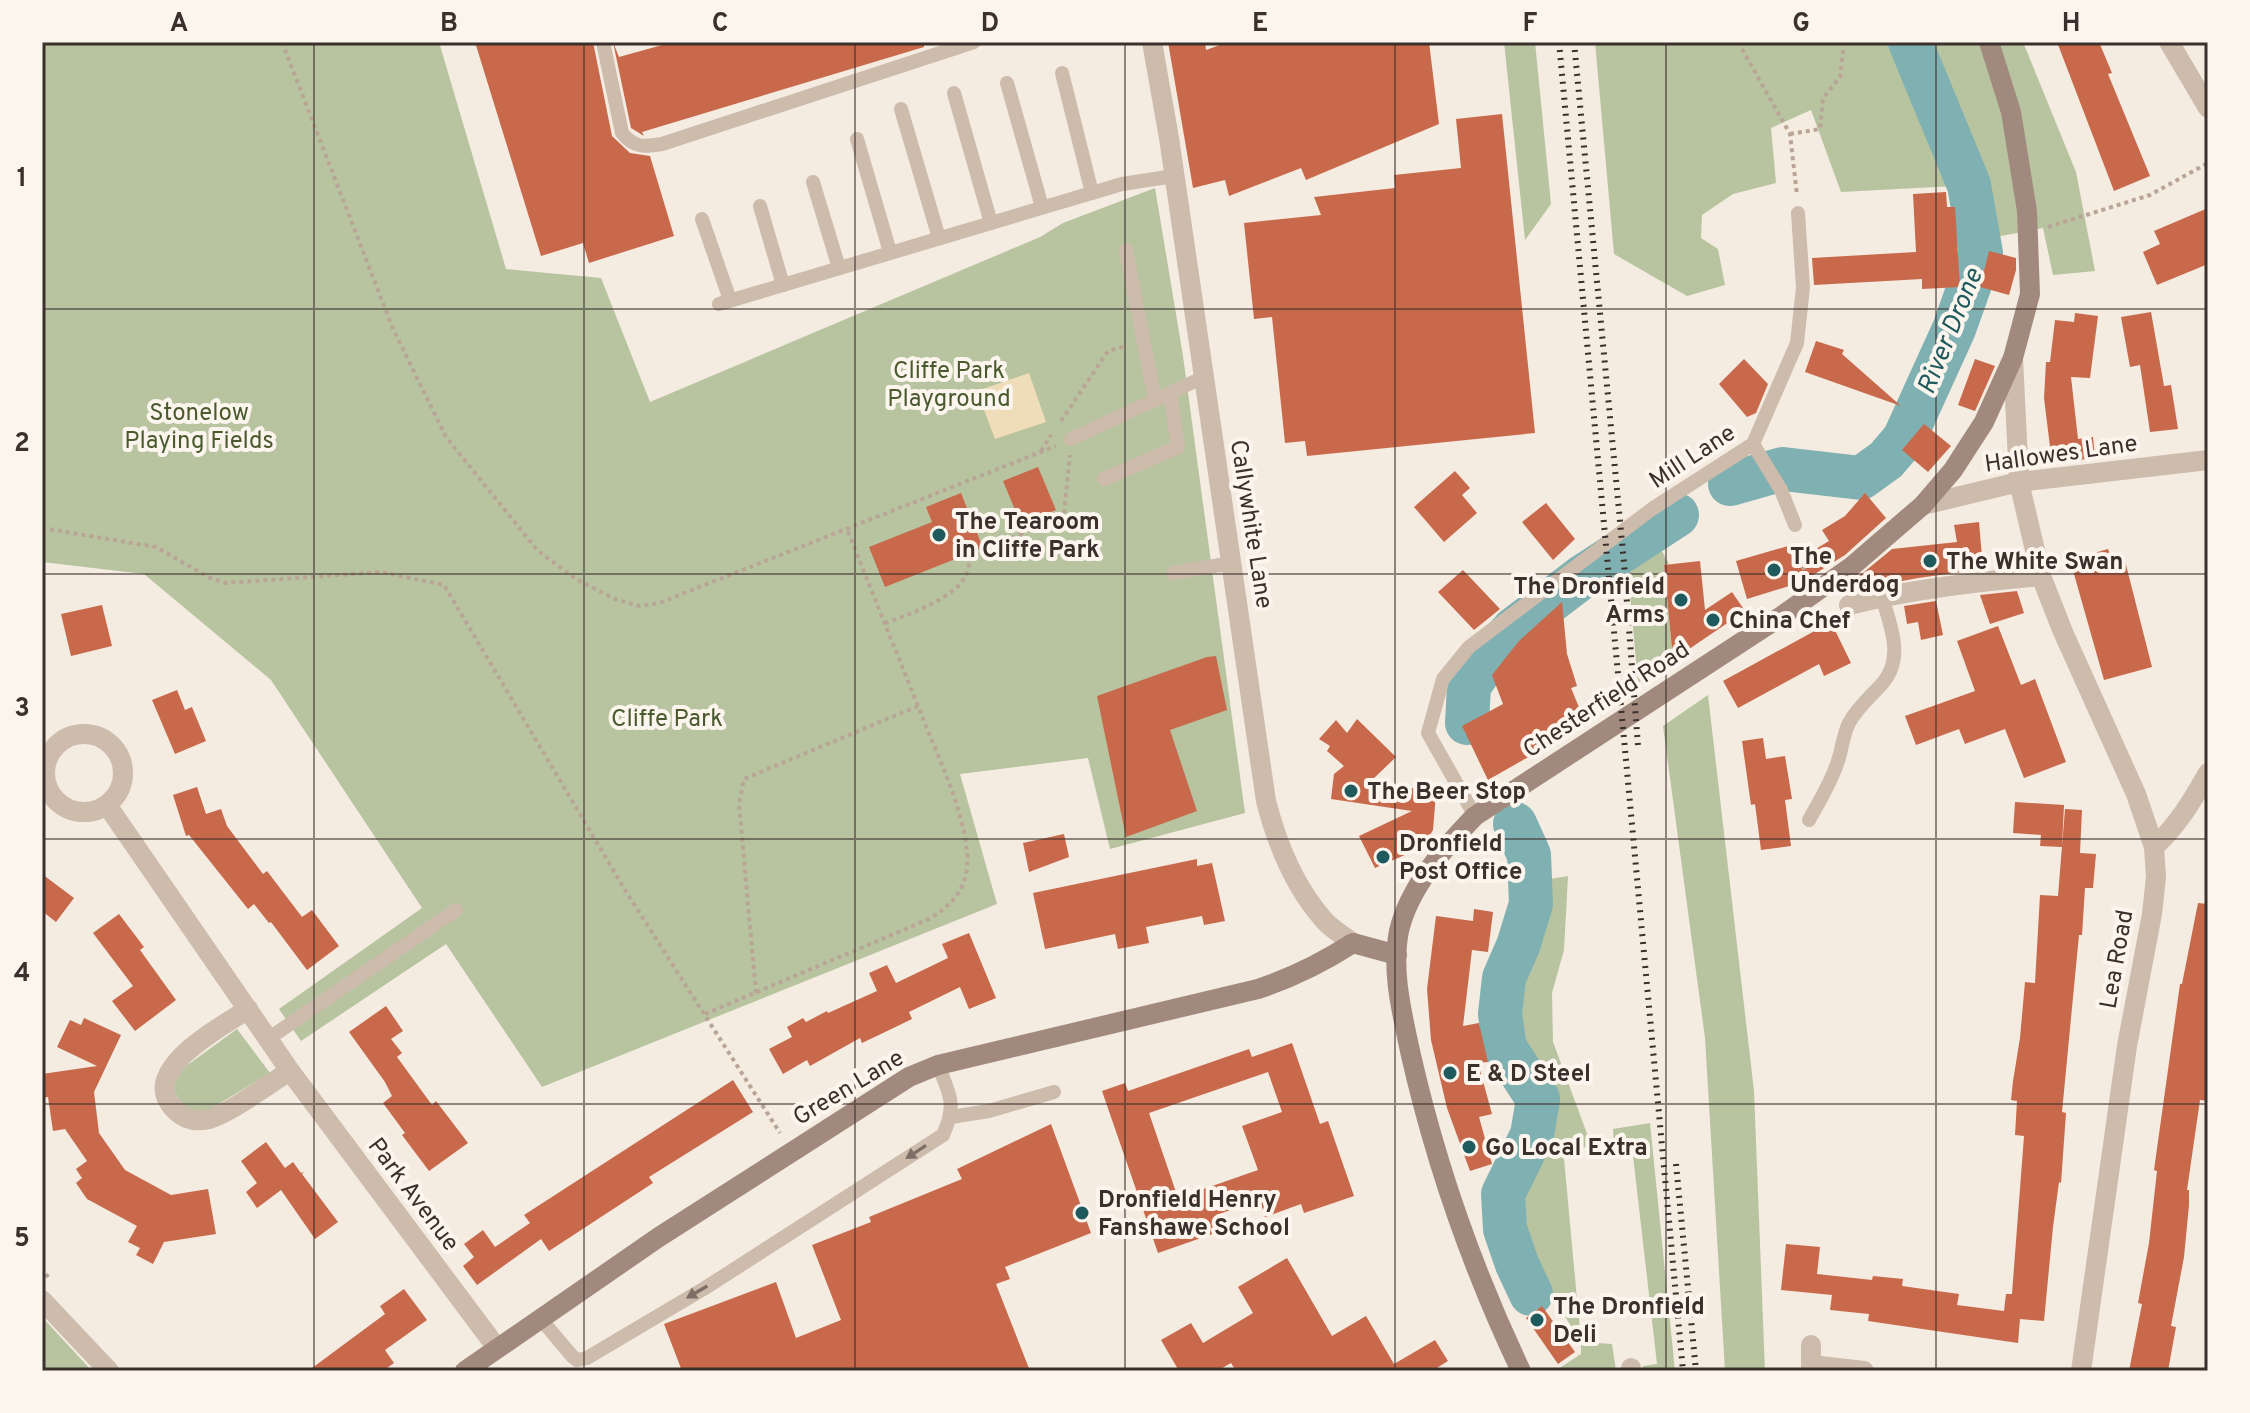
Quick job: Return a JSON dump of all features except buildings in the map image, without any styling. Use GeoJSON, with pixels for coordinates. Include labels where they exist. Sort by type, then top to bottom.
{"type":"FeatureCollection","features":[{"type":"Feature","properties":{"kind":"main road","name":"Chesterfield Road"},"geometry":{"type":"LineString","coordinates":[[1521,1371],[1469,1251],[1421,1098],[1402,1011],[1397,955],[1399,930],[1409,904],[1440,856],[1475,816],[1851,567],[1923,505],[1953,470],[1984,422],[2013,358],[2030,294],[2029,234],[2011,112],[1989,42]]}},
{"type":"Feature","properties":{"kind":"main road","name":"Callywhite Lane"},"geometry":{"type":"LineString","coordinates":[[1353,943],[1397,955]]}},
{"type":"Feature","properties":{"kind":"main road","name":"Green Lane"},"geometry":{"type":"LineString","coordinates":[[465,1371],[792,1151],[909,1077],[938,1065],[1258,989],[1293,978],[1353,943]]}},
{"type":"Feature","properties":{"kind":"street","name":"Callywhite Lane"},"geometry":{"type":"LineString","coordinates":[[1152,42],[1266,801],[1274,832],[1290,869],[1308,899],[1325,922],[1353,943]]}},
{"type":"Feature","properties":{"kind":"street"},"geometry":{"type":"LineString","coordinates":[[2169,42],[2208,108]]}},
{"type":"Feature","properties":{"kind":"street","name":"Lea Road"},"geometry":{"type":"LineString","coordinates":[[2013,358],[2019,482],[2041,576],[2136,794],[2154,847],[2156,877],[2152,914],[2127,1046],[2081,1371]]}},
{"type":"Feature","properties":{"kind":"street","name":"Hallowes Lane"},"geometry":{"type":"LineString","coordinates":[[1923,505],[2019,482],[2208,460]]}},
{"type":"Feature","properties":{"kind":"street"},"geometry":{"type":"LineString","coordinates":[[1849,605],[1962,583],[2041,576]]}},
{"type":"Feature","properties":{"kind":"street"},"geometry":{"type":"LineString","coordinates":[[2154,847],[2188,810],[2208,773]]}},
{"type":"Feature","properties":{"kind":"street","name":"Park Avenue"},"geometry":{"type":"LineString","coordinates":[[107,805],[290,1071],[497,1348]]}},
{"type":"Feature","properties":{"kind":"street"},"geometry":{"type":"LineString","coordinates":[[248,1009],[174,1062],[166,1078],[165,1092],[170,1106],[179,1114],[196,1121],[213,1118],[290,1071]]}},
{"type":"Feature","properties":{"kind":"street"},"geometry":{"type":"LineString","coordinates":[[42,1300],[109,1371]]}},
{"type":"Feature","properties":{"kind":"street"},"geometry":{"type":"LineString","coordinates":[[1811,1361],[1864,1371]]}},
{"type":"Feature","properties":{"kind":"lane"},"geometry":{"type":"LineString","coordinates":[[603,42],[622,133],[631,145],[644,147],[662,144],[974,42]]}},
{"type":"Feature","properties":{"kind":"lane"},"geometry":{"type":"LineString","coordinates":[[1062,73],[1092,193]]}},
{"type":"Feature","properties":{"kind":"lane"},"geometry":{"type":"LineString","coordinates":[[1007,83],[1042,207]]}},
{"type":"Feature","properties":{"kind":"lane"},"geometry":{"type":"LineString","coordinates":[[954,93],[991,223]]}},
{"type":"Feature","properties":{"kind":"lane"},"geometry":{"type":"LineString","coordinates":[[901,109],[939,238]]}},
{"type":"Feature","properties":{"kind":"lane"},"geometry":{"type":"LineString","coordinates":[[857,139],[890,252]]}},
{"type":"Feature","properties":{"kind":"lane"},"geometry":{"type":"LineString","coordinates":[[702,219],[725,302],[1122,184],[1174,176]]}},
{"type":"Feature","properties":{"kind":"lane"},"geometry":{"type":"LineString","coordinates":[[813,182],[839,268]]}},
{"type":"Feature","properties":{"kind":"lane"},"geometry":{"type":"LineString","coordinates":[[760,206],[783,285]]}},
{"type":"Feature","properties":{"kind":"lane","name":"Mill Lane"},"geometry":{"type":"LineString","coordinates":[[1475,816],[1428,733],[1443,679],[1469,647],[1571,567],[1652,509],[1753,444],[1797,343],[1803,287],[1798,213]]}},
{"type":"Feature","properties":{"kind":"lane"},"geometry":{"type":"LineString","coordinates":[[1126,250],[1155,400]]}},
{"type":"Feature","properties":{"kind":"lane"},"geometry":{"type":"LineString","coordinates":[[1071,439],[1204,377]]}},
{"type":"Feature","properties":{"kind":"lane"},"geometry":{"type":"LineString","coordinates":[[1104,479],[1178,447],[1170,393]]}},
{"type":"Feature","properties":{"kind":"lane"},"geometry":{"type":"LineString","coordinates":[[1753,444],[1781,490],[1795,525]]}},
{"type":"Feature","properties":{"kind":"lane"},"geometry":{"type":"LineString","coordinates":[[1173,573],[1232,563]]}},
{"type":"Feature","properties":{"kind":"lane"},"geometry":{"type":"LineString","coordinates":[[1809,820],[1835,769],[1846,727],[1856,711],[1885,681],[1894,665],[1895,647],[1882,597]]}},
{"type":"Feature","properties":{"kind":"lane"},"geometry":{"type":"LineString","coordinates":[[268,1039],[456,910]]}},
{"type":"Feature","properties":{"kind":"lane"},"geometry":{"type":"LineString","coordinates":[[540,1318],[577,1360],[587,1358],[705,1288],[943,1135],[951,1117],[952,1101],[938,1065]]}},
{"type":"Feature","properties":{"kind":"lane"},"geometry":{"type":"LineString","coordinates":[[951,1117],[989,1111],[1054,1092]]}},
{"type":"Feature","properties":{"kind":"path"},"geometry":{"type":"LineString","coordinates":[[282,42],[393,329],[446,437],[538,551],[576,579],[615,599],[639,606],[659,603],[1071,439],[1064,512],[971,556],[966,578],[942,598],[914,613],[885,623]]}},
{"type":"Feature","properties":{"kind":"path"},"geometry":{"type":"LineString","coordinates":[[1738,42],[1790,134],[1798,213]]}},
{"type":"Feature","properties":{"kind":"path"},"geometry":{"type":"LineString","coordinates":[[1790,134],[1820,129],[1823,98],[1840,77],[1844,42]]}},
{"type":"Feature","properties":{"kind":"path"},"geometry":{"type":"LineString","coordinates":[[2029,234],[2150,195],[2208,163]]}},
{"type":"Feature","properties":{"kind":"path"},"geometry":{"type":"LineString","coordinates":[[1039,453],[1108,351],[1143,341]]}},
{"type":"Feature","properties":{"kind":"path"},"geometry":{"type":"LineString","coordinates":[[1795,525],[1796,541],[1811,595]]}},
{"type":"Feature","properties":{"kind":"path"},"geometry":{"type":"LineString","coordinates":[[42,528],[156,547],[210,578],[226,583],[381,572],[444,585],[625,890],[792,1151]]}},
{"type":"Feature","properties":{"kind":"path"},"geometry":{"type":"LineString","coordinates":[[705,1014],[929,919],[950,905],[961,890],[967,867],[965,839],[950,786],[847,529]]}},
{"type":"Feature","properties":{"kind":"path"},"geometry":{"type":"LineString","coordinates":[[1020,534],[1029,560]]}},
{"type":"Feature","properties":{"kind":"path"},"geometry":{"type":"LineString","coordinates":[[756,993],[739,804],[744,779],[918,706]]}},
{"type":"Feature","properties":{"kind":"green space","name":"Cliffe Park"},"geometry":{"type":"Polygon","coordinates":[[[42,42],[439,42],[506,269],[601,278],[650,402],[1040,237],[1063,223],[1155,188],[1183,356],[1245,813],[1110,849],[1088,758],[960,774],[997,904],[542,1087],[446,944],[301,1041],[279,1009],[422,908],[271,680],[144,574],[42,562],[42,42]]]}},
{"type":"Feature","properties":{"kind":"green space"},"geometry":{"type":"Polygon","coordinates":[[[1504,42],[1535,42],[1551,204],[1525,240],[1504,42]]]}},
{"type":"Feature","properties":{"kind":"green space"},"geometry":{"type":"Polygon","coordinates":[[[1595,42],[2023,42],[2076,172],[2095,271],[2053,275],[2043,228],[1964,243],[1955,186],[1841,192],[1811,110],[1771,128],[1776,183],[1733,194],[1702,215],[1701,238],[1718,249],[1725,285],[1687,296],[1614,254],[1595,42]]]}},
{"type":"Feature","properties":{"kind":"green space"},"geometry":{"type":"Polygon","coordinates":[[[1646,522],[1669,564],[1664,565],[1672,650],[1677,657],[1638,683],[1625,538],[1646,522]]]}},
{"type":"Feature","properties":{"kind":"green space"},"geometry":{"type":"Polygon","coordinates":[[[1708,695],[1754,1091],[1765,1371],[1725,1371],[1705,1038],[1663,726],[1708,695]]]}},
{"type":"Feature","properties":{"kind":"green space"},"geometry":{"type":"Polygon","coordinates":[[[1568,876],[1564,950],[1552,993],[1553,1042],[1592,1147],[1563,1148],[1581,1342],[1612,1344],[1616,1371],[1555,1371],[1581,1354],[1581,1343],[1548,1288],[1531,1294],[1505,1229],[1503,1194],[1532,1135],[1538,1099],[1505,1048],[1500,1014],[1504,978],[1518,946],[1513,885],[1568,876]]]}},
{"type":"Feature","properties":{"kind":"green space"},"geometry":{"type":"Polygon","coordinates":[[[237,1029],[270,1073],[207,1111],[193,1110],[183,1104],[176,1095],[172,1081],[182,1069],[237,1029]]]}},
{"type":"Feature","properties":{"kind":"green space"},"geometry":{"type":"Polygon","coordinates":[[[1650,1123],[1675,1371],[1643,1371],[1643,1366],[1657,1364],[1632,1147],[1614,1147],[1613,1129],[1650,1123]]]}},
{"type":"Feature","properties":{"kind":"green space"},"geometry":{"type":"Polygon","coordinates":[[[42,1317],[92,1371],[42,1371],[42,1317]]]}},
{"type":"Feature","properties":{"kind":"sand"},"geometry":{"type":"Polygon","coordinates":[[[1029,373],[1046,422],[995,439],[977,391],[1029,373]]]}},
{"type":"Feature","properties":{"kind":"waterway","name":"River Drone"},"geometry":{"type":"LineString","coordinates":[[1730,484],[1783,469],[1861,478],[1886,460],[1904,439],[1954,329],[1981,253],[1969,185],[1910,42]]}},
{"type":"Feature","properties":{"kind":"waterway","name":"River Drone"},"geometry":{"type":"LineString","coordinates":[[1467,723],[1469,686],[1514,629],[1582,577],[1677,515]]}},
{"type":"Feature","properties":{"kind":"waterway","name":"River Drone"},"geometry":{"type":"LineString","coordinates":[[1515,824],[1529,855],[1531,904],[1504,978],[1500,1014],[1505,1048],[1538,1099],[1532,1135],[1503,1194],[1505,1229],[1531,1294]]}},
{"type":"Feature","properties":{"kind":"railway"},"geometry":{"type":"LineString","coordinates":[[1559,42],[1683,1371]]}},
{"type":"Feature","properties":{"kind":"railway"},"geometry":{"type":"LineString","coordinates":[[1574,42],[1624,563],[1638,746]]}},
{"type":"Feature","properties":{"kind":"railway"},"geometry":{"type":"LineString","coordinates":[[1676,1164],[1696,1371]]}},
{"type":"Feature","properties":{"kind":"place","name":"The Tearoom in Cliffe Park"},"geometry":{"type":"Point","coordinates":[939,535]}},
{"type":"Feature","properties":{"kind":"place","name":"The White Swan"},"geometry":{"type":"Point","coordinates":[1930,561]}},
{"type":"Feature","properties":{"kind":"place","name":"The Underdog"},"geometry":{"type":"Point","coordinates":[1774,570]}},
{"type":"Feature","properties":{"kind":"place","name":"The Dronfield Arms"},"geometry":{"type":"Point","coordinates":[1681,600]}},
{"type":"Feature","properties":{"kind":"place","name":"China Chef"},"geometry":{"type":"Point","coordinates":[1713,620]}},
{"type":"Feature","properties":{"kind":"place","name":"The Beer Stop"},"geometry":{"type":"Point","coordinates":[1351,791]}},
{"type":"Feature","properties":{"kind":"place","name":"Dronfield Post Office"},"geometry":{"type":"Point","coordinates":[1383,857]}},
{"type":"Feature","properties":{"kind":"place","name":"E & D Steel"},"geometry":{"type":"Point","coordinates":[1450,1073]}},
{"type":"Feature","properties":{"kind":"place","name":"Go Local Extra"},"geometry":{"type":"Point","coordinates":[1469,1147]}},
{"type":"Feature","properties":{"kind":"place","name":"Dronfield Henry Fanshawe School"},"geometry":{"type":"Point","coordinates":[1082,1213]}},
{"type":"Feature","properties":{"kind":"place","name":"The Dronfield Deli"},"geometry":{"type":"Point","coordinates":[1537,1320]}},
{"type":"Feature","properties":{"kind":"park label","name":"Cliffe Park Playground"},"geometry":{"type":"Point","coordinates":[949,384]}},
{"type":"Feature","properties":{"kind":"park label","name":"Stonelow Playing Fields"},"geometry":{"type":"Point","coordinates":[199,426]}}]}
